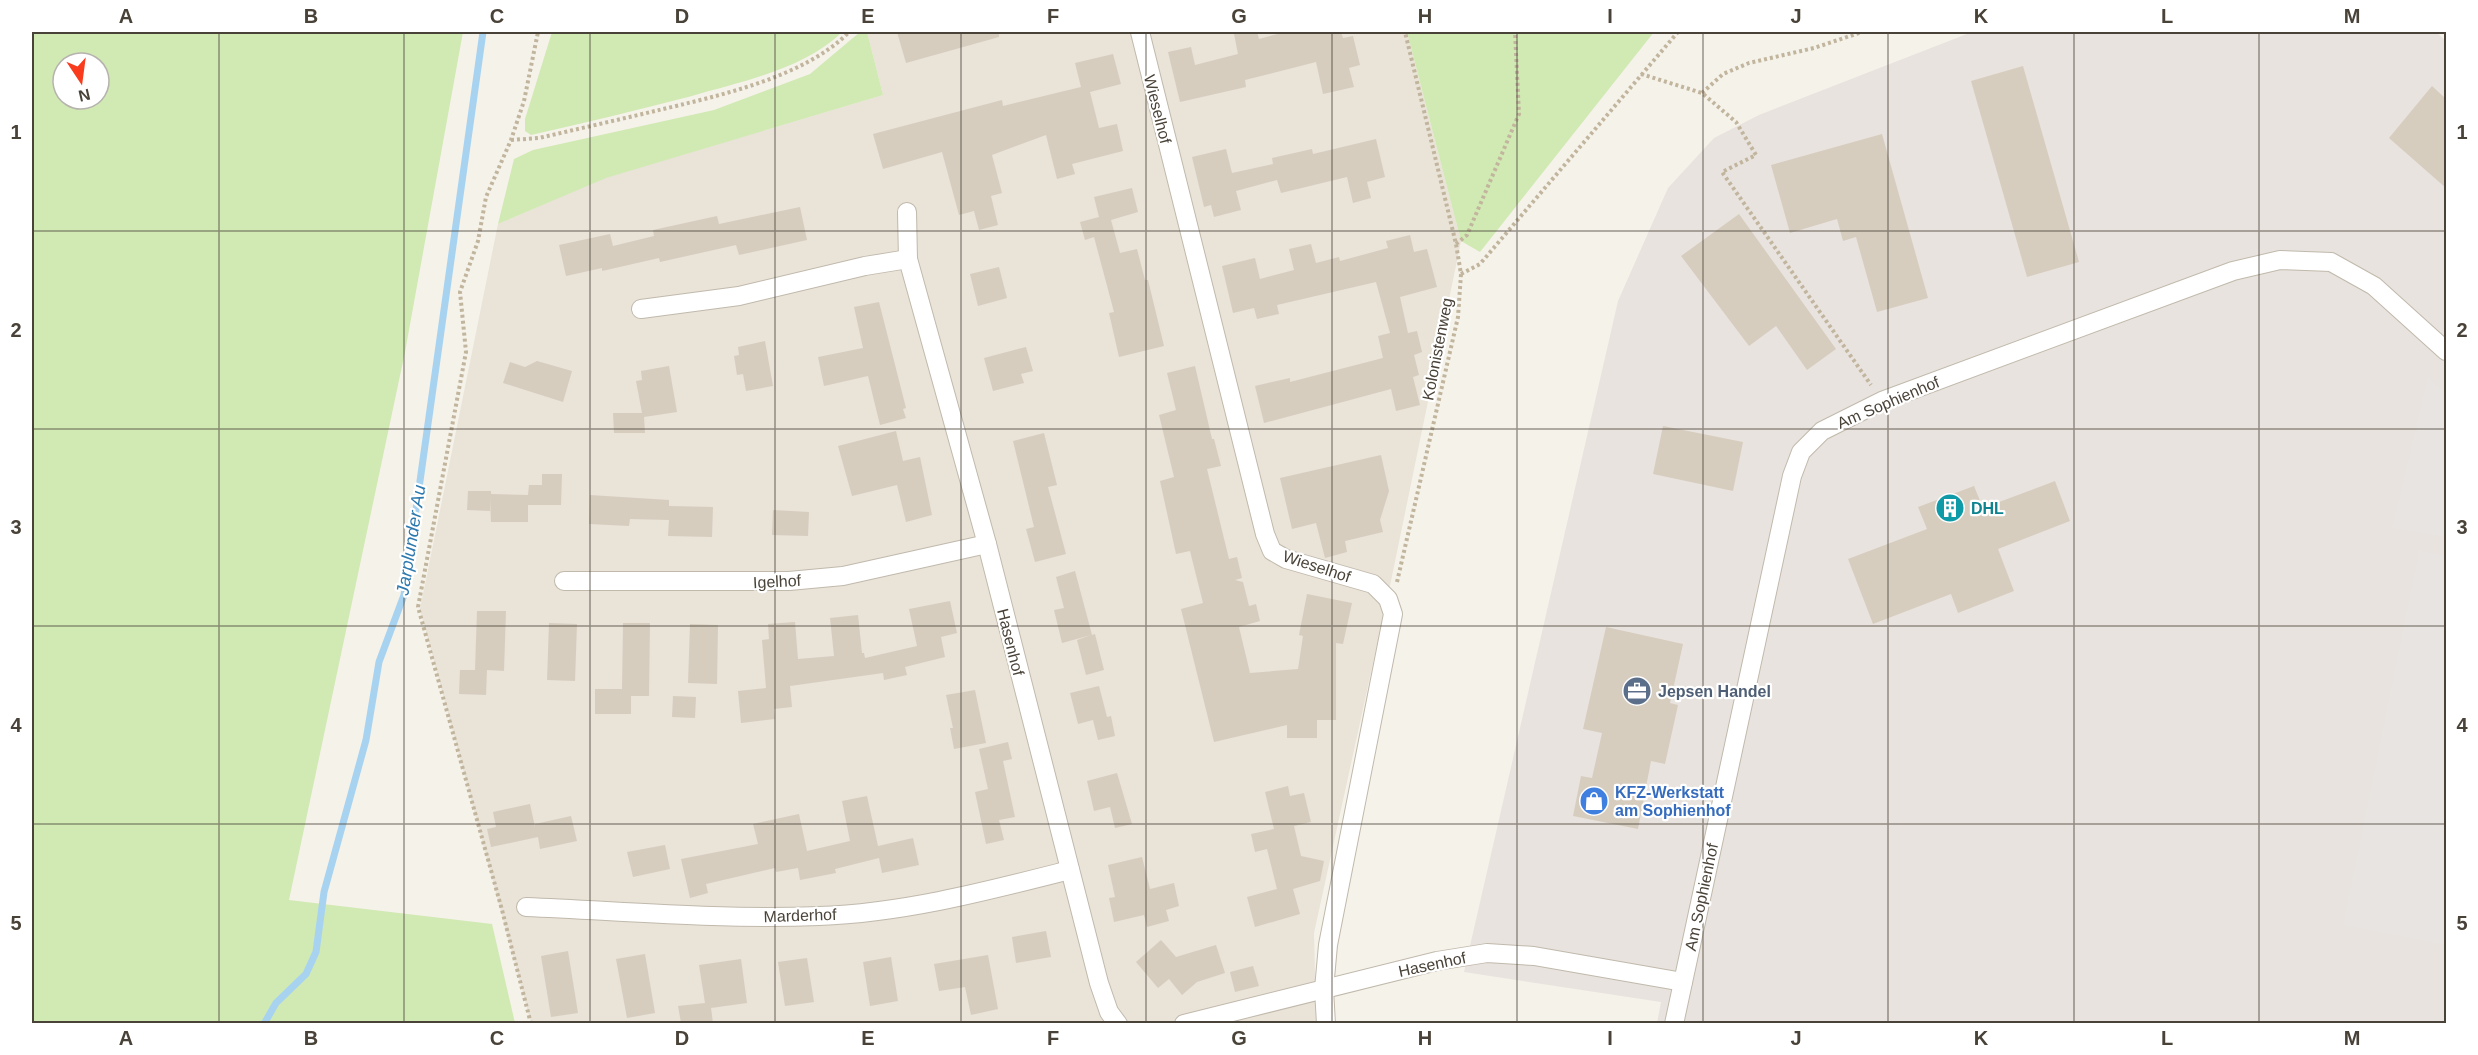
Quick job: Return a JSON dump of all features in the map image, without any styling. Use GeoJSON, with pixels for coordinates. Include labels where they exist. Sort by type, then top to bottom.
{"type":"FeatureCollection","features":[{"type":"Feature","properties":{"kind":"street","name":"Wieselhof"},"geometry":{"type":"LineString","coordinates":[[1140,32],[1266,534],[1272,550],[1286,560],[1374,584],[1388,599]]}},
{"type":"Feature","properties":{"kind":"street","name":"Hasenhof"},"geometry":{"type":"LineString","coordinates":[[907,212],[908,259],[987,544],[1099,982],[1109,1012],[1118,1023]]}},
{"type":"Feature","properties":{"kind":"street"},"geometry":{"type":"LineString","coordinates":[[641,309],[739,296],[865,266],[908,259]]}},
{"type":"Feature","properties":{"kind":"street","name":"Am Sophienhof"},"geometry":{"type":"LineString","coordinates":[[1674,1023],[1792,476],[1801,452],[1822,431],[1882,401],[2233,271],[2280,260],[2331,262],[2374,286],[2446,351]]}},
{"type":"Feature","properties":{"kind":"street","name":"Igelhof"},"geometry":{"type":"LineString","coordinates":[[564,581],[789,581],[843,576],[987,544]]}},
{"type":"Feature","properties":{"kind":"street"},"geometry":{"type":"LineString","coordinates":[[1326,1023],[1324,989],[1328,945],[1390,633],[1393,614],[1388,599]]}},
{"type":"Feature","properties":{"kind":"street","name":"Marderhof"},"geometry":{"type":"LineString","coordinates":[[526,906],[747,917],[820,916],[919,905],[970,896],[1070,870]]}},
{"type":"Feature","properties":{"kind":"street","name":"Hasenhof"},"geometry":{"type":"LineString","coordinates":[[1185,1023],[1437,961],[1487,953],[1534,956],[1683,982]]}},
{"type":"Feature","properties":{"kind":"path"},"geometry":{"type":"LineString","coordinates":[[531,1023],[418,607],[466,352],[460,292],[478,241],[486,197],[512,140],[524,101],[538,32]]}},
{"type":"Feature","properties":{"kind":"path"},"geometry":{"type":"LineString","coordinates":[[512,140],[539,138],[747,87],[786,72],[823,52],[849,32]]}},
{"type":"Feature","properties":{"kind":"path","name":"Kolonistenweg"},"geometry":{"type":"LineString","coordinates":[[1388,599],[1399,578],[1448,363],[1458,317],[1461,274],[1456,244],[1405,32]]}},
{"type":"Feature","properties":{"kind":"path"},"geometry":{"type":"LineString","coordinates":[[1456,244],[1467,234],[1519,114],[1515,32]]}},
{"type":"Feature","properties":{"kind":"path"},"geometry":{"type":"LineString","coordinates":[[1461,274],[1480,264],[1678,32]]}},
{"type":"Feature","properties":{"kind":"path"},"geometry":{"type":"LineString","coordinates":[[1702,93],[1723,74],[1749,63],[1814,48],[1862,32]]}},
{"type":"Feature","properties":{"kind":"path"},"geometry":{"type":"LineString","coordinates":[[1641,74],[1702,93],[1736,122],[1756,155],[1722,172],[1882,401]]}},
{"type":"Feature","properties":{"kind":"shaded area"},"geometry":{"type":"Polygon","coordinates":[[[867,32],[1407,32],[1461,241],[1392,576],[1314,933],[1316,1023],[531,1023],[420,609],[498,224],[605,178],[883,95],[867,32]]]}},
{"type":"Feature","properties":{"kind":"shaded area"},"geometry":{"type":"Polygon","coordinates":[[[1972,32],[2436,32],[2446,41],[2446,1023],[1657,1023],[1661,1002],[1464,972],[1618,301],[1668,188],[1714,138],[1759,115],[1972,32]]]}},
{"type":"Feature","properties":{"kind":"shaded area"},"geometry":{"type":"Polygon","coordinates":[[[2428,377],[2446,393],[2446,537],[2392,528],[2428,377]]]}},
{"type":"Feature","properties":{"kind":"shaded area"},"geometry":{"type":"Polygon","coordinates":[[[2419,550],[2446,556],[2446,945],[2343,925],[2419,550]]]}},
{"type":"Feature","properties":{"kind":"green space"},"geometry":{"type":"Polygon","coordinates":[[[32,32],[463,32],[405,352],[289,900],[492,924],[515,1023],[32,1023],[32,32]]]}},
{"type":"Feature","properties":{"kind":"green space"},"geometry":{"type":"Polygon","coordinates":[[[552,32],[842,32],[810,56],[771,73],[692,96],[531,135],[525,131],[525,119],[552,32]]]}},
{"type":"Feature","properties":{"kind":"green space"},"geometry":{"type":"Polygon","coordinates":[[[860,32],[867,32],[883,95],[606,178],[498,224],[514,159],[533,150],[714,110],[810,74],[860,32]]]}},
{"type":"Feature","properties":{"kind":"green space"},"geometry":{"type":"Polygon","coordinates":[[[1407,32],[1654,32],[1480,252],[1461,241],[1407,32]]]}},
{"type":"Feature","properties":{"kind":"building"},"geometry":{"type":"Polygon","coordinates":[[[897,32],[999,32],[999,37],[906,63],[897,32]]]}},
{"type":"Feature","properties":{"kind":"building"},"geometry":{"type":"Polygon","coordinates":[[[1257,32],[1259,39],[1285,32],[1341,32],[1343,38],[1353,36],[1360,65],[1349,68],[1354,87],[1323,94],[1316,62],[1245,80],[1246,87],[1180,102],[1168,52],[1191,47],[1195,65],[1238,54],[1234,34],[1257,32]]]}},
{"type":"Feature","properties":{"kind":"building"},"geometry":{"type":"Polygon","coordinates":[[[1113,54],[1121,84],[1090,92],[1099,128],[1117,124],[1123,151],[1072,164],[1075,174],[1057,179],[1046,135],[992,155],[1002,193],[991,196],[998,225],[979,230],[974,211],[959,215],[942,152],[883,169],[873,134],[1002,100],[1003,106],[1081,87],[1075,63],[1113,54]]]}},
{"type":"Feature","properties":{"kind":"building"},"geometry":{"type":"Polygon","coordinates":[[[2023,66],[2079,262],[2027,277],[1971,81],[2023,66]]]}},
{"type":"Feature","properties":{"kind":"building"},"geometry":{"type":"Polygon","coordinates":[[[2432,86],[2446,99],[2446,188],[2389,138],[2432,86]]]}},
{"type":"Feature","properties":{"kind":"building"},"geometry":{"type":"Polygon","coordinates":[[[1882,134],[1928,298],[1877,312],[1856,237],[1843,241],[1837,219],[1790,233],[1771,165],[1882,134]]]}},
{"type":"Feature","properties":{"kind":"building"},"geometry":{"type":"Polygon","coordinates":[[[1376,139],[1385,177],[1367,182],[1371,198],[1353,203],[1347,177],[1281,193],[1277,180],[1236,191],[1241,210],[1214,217],[1211,205],[1204,207],[1192,157],[1226,149],[1232,173],[1273,164],[1272,158],[1312,149],[1313,154],[1376,139]]]}},
{"type":"Feature","properties":{"kind":"building"},"geometry":{"type":"Polygon","coordinates":[[[1132,188],[1138,212],[1111,220],[1120,253],[1137,249],[1145,280],[1148,280],[1164,346],[1119,357],[1109,313],[1114,312],[1094,237],[1085,240],[1080,222],[1099,217],[1094,197],[1132,188]]]}},
{"type":"Feature","properties":{"kind":"building"},"geometry":{"type":"Polygon","coordinates":[[[800,207],[807,240],[739,255],[736,245],[660,262],[659,258],[602,271],[602,268],[566,276],[559,245],[610,234],[613,246],[654,236],[653,230],[717,216],[719,224],[800,207]]]}},
{"type":"Feature","properties":{"kind":"building"},"geometry":{"type":"Polygon","coordinates":[[[1739,214],[1836,349],[1807,370],[1776,326],[1749,346],[1681,256],[1739,214]]]}},
{"type":"Feature","properties":{"kind":"building"},"geometry":{"type":"Polygon","coordinates":[[[1410,235],[1414,252],[1427,249],[1437,287],[1400,297],[1408,333],[1417,331],[1422,352],[1414,355],[1419,375],[1413,377],[1420,405],[1396,411],[1391,389],[1264,423],[1255,386],[1290,378],[1290,382],[1383,358],[1378,336],[1390,333],[1376,282],[1277,305],[1279,314],[1257,319],[1254,308],[1233,313],[1222,266],[1255,258],[1260,279],[1294,270],[1289,249],[1311,244],[1316,263],[1339,257],[1340,261],[1388,248],[1386,241],[1410,235]]]}},
{"type":"Feature","properties":{"kind":"building"},"geometry":{"type":"Polygon","coordinates":[[[999,267],[1007,298],[978,306],[970,274],[999,267]]]}},
{"type":"Feature","properties":{"kind":"building"},"geometry":{"type":"Polygon","coordinates":[[[879,302],[906,408],[903,409],[906,418],[880,425],[868,376],[824,386],[818,357],[863,348],[854,307],[879,302]]]}},
{"type":"Feature","properties":{"kind":"building"},"geometry":{"type":"Polygon","coordinates":[[[765,341],[773,386],[746,391],[743,374],[737,375],[734,356],[739,355],[738,347],[765,341]]]}},
{"type":"Feature","properties":{"kind":"building"},"geometry":{"type":"Polygon","coordinates":[[[1026,347],[1033,371],[1021,374],[1024,383],[993,391],[984,358],[1026,347]]]}},
{"type":"Feature","properties":{"kind":"building"},"geometry":{"type":"Polygon","coordinates":[[[537,361],[572,371],[563,402],[503,383],[510,362],[525,367],[537,361]]]}},
{"type":"Feature","properties":{"kind":"building"},"geometry":{"type":"Polygon","coordinates":[[[669,366],[677,412],[644,417],[645,433],[614,433],[613,413],[642,413],[636,381],[642,380],[641,371],[669,366]]]}},
{"type":"Feature","properties":{"kind":"building"},"geometry":{"type":"Polygon","coordinates":[[[1195,366],[1212,439],[1214,439],[1221,466],[1207,469],[1229,559],[1237,557],[1242,578],[1235,580],[1243,582],[1249,606],[1256,604],[1260,621],[1239,627],[1250,673],[1298,669],[1303,636],[1299,635],[1307,594],[1352,603],[1343,644],[1336,643],[1336,720],[1317,720],[1317,738],[1287,738],[1287,725],[1214,742],[1181,609],[1203,603],[1190,551],[1176,554],[1160,481],[1174,477],[1159,415],[1176,410],[1167,373],[1195,366]]]}},
{"type":"Feature","properties":{"kind":"building"},"geometry":{"type":"Polygon","coordinates":[[[1663,426],[1743,442],[1733,491],[1653,474],[1663,426]]]}},
{"type":"Feature","properties":{"kind":"building"},"geometry":{"type":"Polygon","coordinates":[[[896,431],[903,461],[920,457],[932,515],[906,522],[897,485],[852,496],[838,446],[896,431]]]}},
{"type":"Feature","properties":{"kind":"building"},"geometry":{"type":"Polygon","coordinates":[[[1044,433],[1057,485],[1048,487],[1066,554],[1035,562],[1026,529],[1034,527],[1013,441],[1044,433]]]}},
{"type":"Feature","properties":{"kind":"building"},"geometry":{"type":"Polygon","coordinates":[[[1381,455],[1389,491],[1380,520],[1383,532],[1345,541],[1347,552],[1325,558],[1316,523],[1292,529],[1280,478],[1381,455]]]}},
{"type":"Feature","properties":{"kind":"building"},"geometry":{"type":"Polygon","coordinates":[[[542,474],[562,474],[561,505],[528,505],[528,522],[491,522],[490,498],[490,511],[467,510],[468,491],[528,495],[529,485],[542,485],[542,474]]]}},
{"type":"Feature","properties":{"kind":"building"},"geometry":{"type":"Polygon","coordinates":[[[2055,481],[2070,521],[1998,549],[2014,591],[1958,613],[1951,594],[1873,624],[1848,559],[1927,529],[1918,507],[1974,486],[1983,508],[2055,481]]]}},
{"type":"Feature","properties":{"kind":"building"},"geometry":{"type":"Polygon","coordinates":[[[590,495],[669,500],[669,506],[713,507],[712,537],[668,536],[669,520],[630,519],[629,526],[589,524],[590,495]]]}},
{"type":"Feature","properties":{"kind":"building"},"geometry":{"type":"Polygon","coordinates":[[[773,510],[809,512],[808,536],[772,535],[773,510]]]}},
{"type":"Feature","properties":{"kind":"building"},"geometry":{"type":"Polygon","coordinates":[[[1075,571],[1104,670],[1086,675],[1077,640],[1091,635],[1062,643],[1054,610],[1064,608],[1056,577],[1075,571]]]}},
{"type":"Feature","properties":{"kind":"building"},"geometry":{"type":"Polygon","coordinates":[[[950,601],[957,633],[941,637],[945,657],[905,667],[907,675],[884,680],[883,673],[790,686],[792,707],[774,709],[775,719],[741,723],[738,691],[766,688],[762,640],[769,639],[768,624],[795,622],[798,659],[834,656],[830,618],[858,615],[862,653],[865,658],[917,646],[909,609],[950,601]]]}},
{"type":"Feature","properties":{"kind":"building"},"geometry":{"type":"Polygon","coordinates":[[[477,611],[506,611],[504,671],[487,670],[486,695],[459,694],[460,670],[475,670],[477,611]]]}},
{"type":"Feature","properties":{"kind":"building"},"geometry":{"type":"Polygon","coordinates":[[[549,623],[577,624],[575,681],[547,680],[549,623]]]}},
{"type":"Feature","properties":{"kind":"building"},"geometry":{"type":"Polygon","coordinates":[[[623,623],[650,623],[649,696],[631,696],[631,714],[595,714],[595,689],[622,689],[623,623]]]}},
{"type":"Feature","properties":{"kind":"building"},"geometry":{"type":"Polygon","coordinates":[[[690,624],[718,625],[717,684],[688,683],[690,624]]]}},
{"type":"Feature","properties":{"kind":"building"},"geometry":{"type":"Polygon","coordinates":[[[1606,627],[1683,644],[1670,703],[1678,705],[1665,764],[1651,761],[1638,829],[1573,816],[1581,776],[1592,778],[1602,733],[1583,729],[1606,627]]]}},
{"type":"Feature","properties":{"kind":"building"},"geometry":{"type":"Polygon","coordinates":[[[1099,686],[1107,717],[1111,716],[1115,736],[1098,740],[1093,720],[1078,724],[1070,693],[1099,686]]]}},
{"type":"Feature","properties":{"kind":"building"},"geometry":{"type":"Polygon","coordinates":[[[975,690],[986,743],[954,749],[950,728],[953,728],[946,695],[975,690]]]}},
{"type":"Feature","properties":{"kind":"building"},"geometry":{"type":"Polygon","coordinates":[[[673,696],[696,697],[695,718],[672,717],[673,696]]]}},
{"type":"Feature","properties":{"kind":"building"},"geometry":{"type":"Polygon","coordinates":[[[1008,742],[1012,759],[1003,761],[1015,817],[999,820],[1004,840],[986,844],[975,792],[988,789],[979,749],[1008,742]]]}},
{"type":"Feature","properties":{"kind":"building"},"geometry":{"type":"Polygon","coordinates":[[[1117,773],[1132,824],[1115,828],[1110,807],[1094,811],[1087,781],[1117,773]]]}},
{"type":"Feature","properties":{"kind":"building"},"geometry":{"type":"Polygon","coordinates":[[[1288,786],[1290,796],[1304,793],[1311,822],[1294,826],[1301,856],[1324,861],[1320,881],[1293,889],[1300,914],[1255,927],[1247,897],[1277,889],[1267,849],[1255,852],[1251,834],[1274,829],[1265,792],[1288,786]]]}},
{"type":"Feature","properties":{"kind":"building"},"geometry":{"type":"Polygon","coordinates":[[[867,796],[878,846],[913,838],[919,865],[882,873],[879,858],[835,869],[836,873],[800,880],[798,868],[776,872],[775,868],[706,884],[708,893],[690,898],[681,859],[758,844],[753,824],[799,814],[807,851],[850,841],[842,801],[867,796]]]}},
{"type":"Feature","properties":{"kind":"building"},"geometry":{"type":"Polygon","coordinates":[[[530,804],[535,827],[535,824],[571,816],[577,841],[540,849],[538,837],[491,847],[487,829],[496,827],[493,812],[530,804]]]}},
{"type":"Feature","properties":{"kind":"building"},"geometry":{"type":"Polygon","coordinates":[[[665,845],[670,869],[633,877],[627,852],[665,845]]]}},
{"type":"Feature","properties":{"kind":"building"},"geometry":{"type":"Polygon","coordinates":[[[1142,857],[1150,889],[1174,883],[1179,906],[1166,910],[1169,921],[1147,927],[1144,915],[1114,922],[1109,898],[1115,897],[1108,865],[1142,857]]]}},
{"type":"Feature","properties":{"kind":"building"},"geometry":{"type":"Polygon","coordinates":[[[1046,931],[1051,957],[1016,963],[1012,937],[1046,931]]]}},
{"type":"Feature","properties":{"kind":"building"},"geometry":{"type":"Polygon","coordinates":[[[1161,940],[1176,957],[1216,945],[1225,973],[1197,982],[1182,995],[1169,979],[1158,988],[1136,962],[1161,940]]]}},
{"type":"Feature","properties":{"kind":"building"},"geometry":{"type":"Polygon","coordinates":[[[568,951],[578,1013],[551,1017],[541,956],[568,951]]]}},
{"type":"Feature","properties":{"kind":"building"},"geometry":{"type":"Polygon","coordinates":[[[645,954],[655,1013],[627,1018],[616,959],[645,954]]]}},
{"type":"Feature","properties":{"kind":"building"},"geometry":{"type":"Polygon","coordinates":[[[988,955],[998,1009],[971,1015],[965,987],[939,991],[934,964],[988,955]]]}},
{"type":"Feature","properties":{"kind":"building"},"geometry":{"type":"Polygon","coordinates":[[[891,957],[898,1001],[870,1006],[863,962],[891,957]]]}},
{"type":"Feature","properties":{"kind":"building"},"geometry":{"type":"Polygon","coordinates":[[[807,958],[814,1002],[785,1006],[778,962],[807,958]]]}},
{"type":"Feature","properties":{"kind":"building"},"geometry":{"type":"Polygon","coordinates":[[[741,959],[747,1003],[711,1008],[713,1023],[681,1023],[678,1006],[705,1003],[699,965],[741,959]]]}},
{"type":"Feature","properties":{"kind":"building"},"geometry":{"type":"Polygon","coordinates":[[[1253,966],[1259,986],[1235,992],[1230,972],[1253,966]]]}},
{"type":"Feature","properties":{"kind":"waterway","name":"Jarplunder Au"},"geometry":{"type":"LineString","coordinates":[[264,1024],[276,1003],[306,974],[316,952],[324,892],[366,740],[379,662],[404,595],[483,32]]}},
{"type":"Feature","properties":{"kind":"place","name":"DHL"},"geometry":{"type":"Point","coordinates":[1950,508]}},
{"type":"Feature","properties":{"kind":"place","name":"Jepsen Handel"},"geometry":{"type":"Point","coordinates":[1637,691]}},
{"type":"Feature","properties":{"kind":"place","name":"KFZ-Werkstatt am Sophienhof"},"geometry":{"type":"Point","coordinates":[1594,801]}}]}
